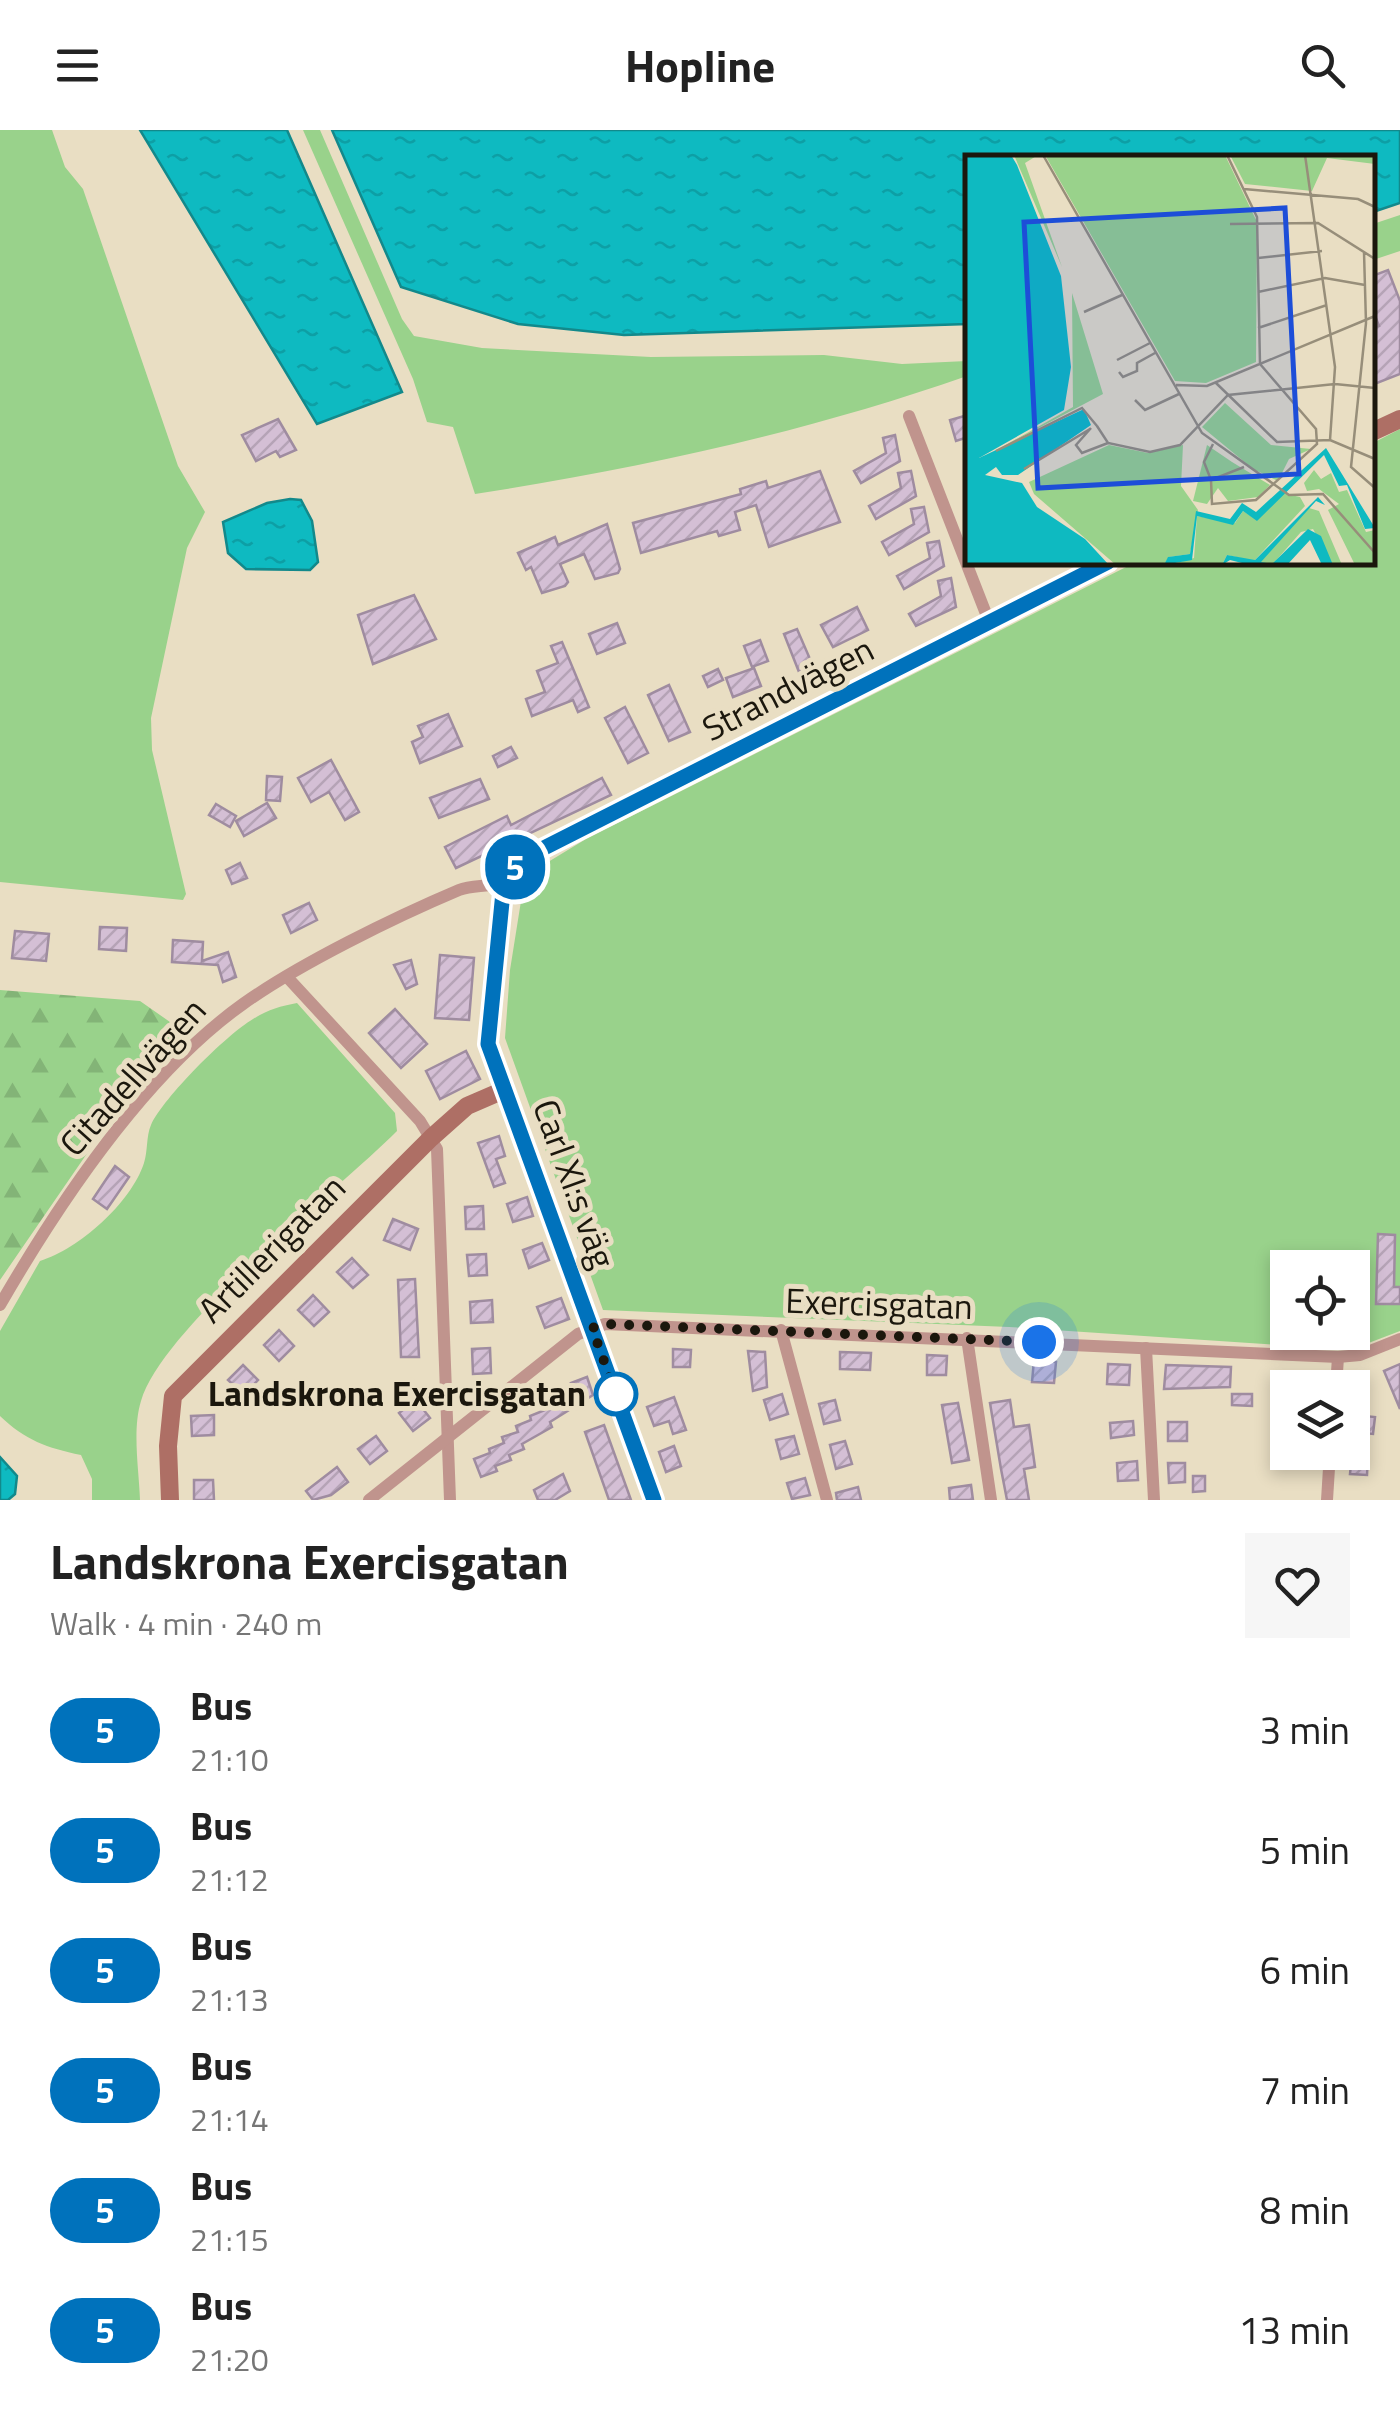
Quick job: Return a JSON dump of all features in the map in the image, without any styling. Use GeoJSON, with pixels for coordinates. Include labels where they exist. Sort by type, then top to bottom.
{"type":"FeatureCollection","features":[{"type":"Feature","properties":{"kind":"street"},"geometry":{"type":"LineString","coordinates":[[909,416],[965,560]]}},
{"type":"Feature","properties":{"kind":"street"},"geometry":{"type":"LineString","coordinates":[[1375,430],[1400,418]]}},
{"type":"Feature","properties":{"kind":"street"},"geometry":{"type":"LineString","coordinates":[[967,565],[990,624]]}},
{"type":"Feature","properties":{"kind":"street","name":"Strandvägen"},"geometry":{"type":"LineString","coordinates":[[504,882],[514,868],[540,850],[1102,565]]}},
{"type":"Feature","properties":{"kind":"street","name":"Citadellvägen"},"geometry":{"type":"LineString","coordinates":[[0,1305],[41,1235],[111,1138],[185,1057],[242,1004],[464,888],[504,882]]}},
{"type":"Feature","properties":{"kind":"street","name":"Carl XI:s väg"},"geometry":{"type":"LineString","coordinates":[[504,882],[488,1044],[654,1500]]}},
{"type":"Feature","properties":{"kind":"street"},"geometry":{"type":"LineString","coordinates":[[288,978],[431,1138],[440,1173],[450,1500]]}},
{"type":"Feature","properties":{"kind":"street","name":"Artillerigatan"},"geometry":{"type":"LineString","coordinates":[[170,1500],[168,1446],[173,1396],[431,1138],[467,1106],[504,1090]]}},
{"type":"Feature","properties":{"kind":"street","name":"Exercisgatan"},"geometry":{"type":"LineString","coordinates":[[592,1328],[605,1324],[781,1330],[1338,1357],[1360,1355],[1400,1339]]}},
{"type":"Feature","properties":{"kind":"street"},"geometry":{"type":"LineString","coordinates":[[369,1500],[578,1334],[592,1328]]}},
{"type":"Feature","properties":{"kind":"street"},"geometry":{"type":"LineString","coordinates":[[781,1330],[826,1500]]}},
{"type":"Feature","properties":{"kind":"street"},"geometry":{"type":"LineString","coordinates":[[967,1338],[991,1500]]}},
{"type":"Feature","properties":{"kind":"street"},"geometry":{"type":"LineString","coordinates":[[1146,1348],[1154,1500]]}},
{"type":"Feature","properties":{"kind":"street"},"geometry":{"type":"LineString","coordinates":[[1337,1370],[1338,1357]]}},
{"type":"Feature","properties":{"kind":"street"},"geometry":{"type":"LineString","coordinates":[[1326,1500],[1328,1470]]}},
{"type":"Feature","properties":{"kind":"green space"},"geometry":{"type":"Polygon","coordinates":[[[0,130],[52,130],[65,167],[83,189],[178,466],[205,512],[187,548],[151,718],[152,750],[186,894],[183,900],[0,882],[0,130]]]}},
{"type":"Feature","properties":{"kind":"green space"},"geometry":{"type":"Polygon","coordinates":[[[303,130],[320,130],[402,319],[414,336],[482,348],[651,357],[824,355],[902,364],[965,361],[965,377],[785,431],[600,472],[475,494],[453,427],[427,422],[413,379],[303,130]]]}},
{"type":"Feature","properties":{"kind":"green space"},"geometry":{"type":"Polygon","coordinates":[[[1400,215],[1400,251],[1375,259],[1375,223],[1400,215]]]}},
{"type":"Feature","properties":{"kind":"green space"},"geometry":{"type":"Polygon","coordinates":[[[1400,429],[1400,1331],[1370,1342],[1370,1250],[1270,1250],[1270,1344],[1009,1327],[603,1310],[505,1038],[510,970],[525,876],[586,839],[1130,565],[1375,565],[1375,442],[1400,429]]]}},
{"type":"Feature","properties":{"kind":"green space"},"geometry":{"type":"Polygon","coordinates":[[[0,990],[140,1001],[180,1029],[174,1049],[130,1091],[0,1280],[0,990]]]}},
{"type":"Feature","properties":{"kind":"green space"},"geometry":{"type":"Polygon","coordinates":[[[297,1003],[395,1113],[397,1131],[254,1261],[182,1336],[156,1371],[138,1412],[140,1500],[92,1500],[92,1479],[81,1455],[37,1442],[0,1416],[0,1331],[40,1261],[87,1235],[128,1194],[144,1163],[151,1125],[182,1083],[241,1027],[269,1011],[297,1003]]]}},
{"type":"Feature","properties":{"kind":"water"},"geometry":{"type":"Polygon","coordinates":[[[140,130],[287,130],[402,392],[317,424],[140,130]]]}},
{"type":"Feature","properties":{"kind":"water"},"geometry":{"type":"Polygon","coordinates":[[[332,130],[1400,130],[1400,203],[1375,211],[1375,155],[965,155],[965,324],[624,335],[518,324],[401,287],[332,130]]]}},
{"type":"Feature","properties":{"kind":"water"},"geometry":{"type":"Polygon","coordinates":[[[301,500],[312,521],[318,562],[310,570],[246,569],[228,553],[223,522],[267,503],[301,500]]]}},
{"type":"Feature","properties":{"kind":"water"},"geometry":{"type":"Polygon","coordinates":[[[0,1457],[17,1476],[15,1494],[8,1500],[0,1500],[0,1457]]]}},
{"type":"Feature","properties":{"kind":"building"},"geometry":{"type":"Polygon","coordinates":[[[1388,270],[1400,301],[1400,374],[1375,384],[1375,327],[1379,326],[1375,316],[1375,275],[1388,270]]]}},
{"type":"Feature","properties":{"kind":"building"},"geometry":{"type":"Polygon","coordinates":[[[965,416],[965,438],[956,441],[950,420],[965,416]]]}},
{"type":"Feature","properties":{"kind":"building"},"geometry":{"type":"Polygon","coordinates":[[[278,419],[296,450],[280,457],[276,451],[256,461],[242,435],[278,419]]]}},
{"type":"Feature","properties":{"kind":"building"},"geometry":{"type":"Polygon","coordinates":[[[895,435],[900,461],[861,483],[854,471],[886,453],[883,438],[895,435]]]}},
{"type":"Feature","properties":{"kind":"building"},"geometry":{"type":"Polygon","coordinates":[[[820,471],[840,522],[769,547],[756,505],[735,512],[740,530],[719,536],[717,531],[641,553],[633,523],[741,494],[740,489],[766,481],[768,488],[820,471]]]}},
{"type":"Feature","properties":{"kind":"building"},"geometry":{"type":"Polygon","coordinates":[[[911,471],[916,496],[876,519],[869,506],[901,488],[898,473],[911,471]]]}},
{"type":"Feature","properties":{"kind":"building"},"geometry":{"type":"Polygon","coordinates":[[[924,507],[929,532],[889,555],[882,542],[914,524],[911,509],[924,507]]]}},
{"type":"Feature","properties":{"kind":"building"},"geometry":{"type":"Polygon","coordinates":[[[607,524],[618,573],[595,579],[584,554],[560,564],[568,582],[565,586],[542,593],[531,567],[526,570],[518,553],[555,537],[558,545],[607,524]]]}},
{"type":"Feature","properties":{"kind":"building"},"geometry":{"type":"Polygon","coordinates":[[[939,541],[944,566],[904,589],[897,576],[930,558],[927,543],[939,541]]]}},
{"type":"Feature","properties":{"kind":"building"},"geometry":{"type":"Polygon","coordinates":[[[951,578],[956,607],[916,626],[909,614],[941,596],[938,581],[951,578]]]}},
{"type":"Feature","properties":{"kind":"building"},"geometry":{"type":"Polygon","coordinates":[[[414,595],[436,639],[373,664],[358,615],[414,595]]]}},
{"type":"Feature","properties":{"kind":"building"},"geometry":{"type":"Polygon","coordinates":[[[857,607],[868,630],[833,647],[821,625],[857,607]]]}},
{"type":"Feature","properties":{"kind":"building"},"geometry":{"type":"Polygon","coordinates":[[[617,623],[625,643],[597,654],[589,634],[617,623]]]}},
{"type":"Feature","properties":{"kind":"building"},"geometry":{"type":"Polygon","coordinates":[[[797,629],[813,666],[799,672],[784,634],[797,629]]]}},
{"type":"Feature","properties":{"kind":"building"},"geometry":{"type":"Polygon","coordinates":[[[760,640],[768,661],[752,667],[744,646],[760,640]]]}},
{"type":"Feature","properties":{"kind":"building"},"geometry":{"type":"Polygon","coordinates":[[[562,642],[589,707],[578,712],[573,700],[532,716],[526,699],[545,692],[537,671],[558,663],[551,646],[562,642]]]}},
{"type":"Feature","properties":{"kind":"building"},"geometry":{"type":"Polygon","coordinates":[[[754,668],[761,686],[733,697],[726,678],[754,668]]]}},
{"type":"Feature","properties":{"kind":"building"},"geometry":{"type":"Polygon","coordinates":[[[718,669],[723,680],[708,687],[703,676],[718,669]]]}},
{"type":"Feature","properties":{"kind":"building"},"geometry":{"type":"Polygon","coordinates":[[[669,685],[690,732],[669,741],[648,695],[669,685]]]}},
{"type":"Feature","properties":{"kind":"building"},"geometry":{"type":"Polygon","coordinates":[[[625,707],[648,753],[628,763],[605,718],[625,707]]]}},
{"type":"Feature","properties":{"kind":"building"},"geometry":{"type":"Polygon","coordinates":[[[448,714],[462,746],[420,763],[412,742],[423,737],[418,726],[448,714]]]}},
{"type":"Feature","properties":{"kind":"building"},"geometry":{"type":"Polygon","coordinates":[[[511,747],[517,758],[498,767],[493,756],[511,747]]]}},
{"type":"Feature","properties":{"kind":"building"},"geometry":{"type":"Polygon","coordinates":[[[331,760],[359,812],[345,820],[329,792],[311,802],[298,778],[331,760]]]}},
{"type":"Feature","properties":{"kind":"building"},"geometry":{"type":"Polygon","coordinates":[[[267,776],[282,777],[280,801],[266,800],[267,776]]]}},
{"type":"Feature","properties":{"kind":"building"},"geometry":{"type":"Polygon","coordinates":[[[602,778],[611,795],[456,868],[445,847],[507,816],[511,825],[602,778]]]}},
{"type":"Feature","properties":{"kind":"building"},"geometry":{"type":"Polygon","coordinates":[[[480,779],[489,799],[439,818],[430,798],[480,779]]]}},
{"type":"Feature","properties":{"kind":"building"},"geometry":{"type":"Polygon","coordinates":[[[267,803],[276,818],[244,836],[236,821],[267,803]]]}},
{"type":"Feature","properties":{"kind":"building"},"geometry":{"type":"Polygon","coordinates":[[[216,804],[236,816],[230,827],[209,815],[216,804]]]}},
{"type":"Feature","properties":{"kind":"building"},"geometry":{"type":"Polygon","coordinates":[[[240,863],[247,878],[232,884],[226,870],[240,863]]]}},
{"type":"Feature","properties":{"kind":"building"},"geometry":{"type":"Polygon","coordinates":[[[309,903],[317,920],[291,933],[283,915],[309,903]]]}},
{"type":"Feature","properties":{"kind":"building"},"geometry":{"type":"Polygon","coordinates":[[[100,927],[127,928],[126,951],[99,949],[100,927]]]}},
{"type":"Feature","properties":{"kind":"building"},"geometry":{"type":"Polygon","coordinates":[[[15,931],[49,934],[46,961],[12,958],[15,931]]]}},
{"type":"Feature","properties":{"kind":"building"},"geometry":{"type":"Polygon","coordinates":[[[173,940],[203,942],[202,961],[228,952],[236,977],[223,982],[218,965],[172,962],[173,940]]]}},
{"type":"Feature","properties":{"kind":"building"},"geometry":{"type":"Polygon","coordinates":[[[440,955],[474,958],[469,1020],[435,1018],[440,955]]]}},
{"type":"Feature","properties":{"kind":"building"},"geometry":{"type":"Polygon","coordinates":[[[411,960],[417,984],[406,989],[394,965],[411,960]]]}},
{"type":"Feature","properties":{"kind":"building"},"geometry":{"type":"Polygon","coordinates":[[[395,1009],[427,1044],[401,1068],[369,1033],[395,1009]]]}},
{"type":"Feature","properties":{"kind":"building"},"geometry":{"type":"Polygon","coordinates":[[[466,1051],[480,1079],[440,1099],[426,1071],[466,1051]]]}},
{"type":"Feature","properties":{"kind":"building"},"geometry":{"type":"Polygon","coordinates":[[[499,1136],[505,1156],[496,1159],[505,1183],[494,1187],[478,1143],[499,1136]]]}},
{"type":"Feature","properties":{"kind":"building"},"geometry":{"type":"Polygon","coordinates":[[[115,1166],[129,1177],[107,1209],[93,1199],[115,1166]]]}},
{"type":"Feature","properties":{"kind":"building"},"geometry":{"type":"Polygon","coordinates":[[[527,1197],[533,1216],[513,1222],[507,1204],[527,1197]]]}},
{"type":"Feature","properties":{"kind":"building"},"geometry":{"type":"Polygon","coordinates":[[[483,1206],[484,1229],[466,1229],[465,1207],[483,1206]]]}},
{"type":"Feature","properties":{"kind":"building"},"geometry":{"type":"Polygon","coordinates":[[[393,1219],[418,1229],[410,1250],[384,1240],[393,1219]]]}},
{"type":"Feature","properties":{"kind":"building"},"geometry":{"type":"Polygon","coordinates":[[[1378,1234],[1395,1235],[1394,1287],[1400,1287],[1400,1304],[1376,1304],[1378,1234]]]}},
{"type":"Feature","properties":{"kind":"building"},"geometry":{"type":"Polygon","coordinates":[[[542,1243],[549,1260],[529,1268],[523,1250],[542,1243]]]}},
{"type":"Feature","properties":{"kind":"building"},"geometry":{"type":"Polygon","coordinates":[[[486,1254],[487,1275],[469,1276],[467,1255],[486,1254]]]}},
{"type":"Feature","properties":{"kind":"building"},"geometry":{"type":"Polygon","coordinates":[[[352,1258],[368,1275],[353,1288],[337,1272],[352,1258]]]}},
{"type":"Feature","properties":{"kind":"building"},"geometry":{"type":"Polygon","coordinates":[[[415,1279],[419,1357],[401,1357],[398,1280],[415,1279]]]}},
{"type":"Feature","properties":{"kind":"building"},"geometry":{"type":"Polygon","coordinates":[[[313,1295],[329,1312],[314,1326],[298,1310],[313,1295]]]}},
{"type":"Feature","properties":{"kind":"building"},"geometry":{"type":"Polygon","coordinates":[[[561,1298],[569,1319],[545,1328],[537,1307],[561,1298]]]}},
{"type":"Feature","properties":{"kind":"building"},"geometry":{"type":"Polygon","coordinates":[[[492,1300],[493,1322],[471,1323],[470,1302],[492,1300]]]}},
{"type":"Feature","properties":{"kind":"building"},"geometry":{"type":"Polygon","coordinates":[[[279,1330],[294,1346],[279,1361],[264,1345],[279,1330]]]}},
{"type":"Feature","properties":{"kind":"building"},"geometry":{"type":"Polygon","coordinates":[[[490,1348],[491,1373],[473,1374],[472,1349],[490,1348]]]}},
{"type":"Feature","properties":{"kind":"building"},"geometry":{"type":"Polygon","coordinates":[[[673,1349],[691,1350],[690,1367],[673,1367],[673,1349]]]}},
{"type":"Feature","properties":{"kind":"building"},"geometry":{"type":"Polygon","coordinates":[[[748,1351],[765,1352],[767,1387],[753,1391],[748,1351]]]}},
{"type":"Feature","properties":{"kind":"building"},"geometry":{"type":"Polygon","coordinates":[[[840,1352],[871,1353],[870,1370],[840,1369],[840,1352]]]}},
{"type":"Feature","properties":{"kind":"building"},"geometry":{"type":"Polygon","coordinates":[[[927,1355],[947,1356],[946,1375],[927,1375],[927,1355]]]}},
{"type":"Feature","properties":{"kind":"building"},"geometry":{"type":"Polygon","coordinates":[[[1034,1360],[1056,1362],[1054,1383],[1032,1382],[1034,1360]]]}},
{"type":"Feature","properties":{"kind":"building"},"geometry":{"type":"Polygon","coordinates":[[[1108,1364],[1130,1365],[1129,1385],[1107,1384],[1108,1364]]]}},
{"type":"Feature","properties":{"kind":"building"},"geometry":{"type":"Polygon","coordinates":[[[1400,1364],[1400,1409],[1384,1371],[1400,1364]]]}},
{"type":"Feature","properties":{"kind":"building"},"geometry":{"type":"Polygon","coordinates":[[[243,1365],[258,1380],[244,1395],[228,1380],[243,1365]]]}},
{"type":"Feature","properties":{"kind":"building"},"geometry":{"type":"Polygon","coordinates":[[[1166,1365],[1231,1367],[1230,1387],[1164,1389],[1166,1365]]]}},
{"type":"Feature","properties":{"kind":"building"},"geometry":{"type":"Polygon","coordinates":[[[587,1377],[593,1395],[550,1422],[552,1427],[522,1444],[524,1449],[509,1455],[511,1460],[495,1466],[497,1471],[481,1477],[474,1459],[504,1443],[502,1437],[518,1432],[516,1426],[545,1410],[544,1405],[560,1400],[558,1394],[573,1388],[571,1383],[587,1377]]]}},
{"type":"Feature","properties":{"kind":"building"},"geometry":{"type":"Polygon","coordinates":[[[782,1394],[788,1414],[770,1420],[764,1400],[782,1394]]]}},
{"type":"Feature","properties":{"kind":"building"},"geometry":{"type":"Polygon","coordinates":[[[1232,1394],[1252,1394],[1252,1406],[1232,1405],[1232,1394]]]}},
{"type":"Feature","properties":{"kind":"building"},"geometry":{"type":"Polygon","coordinates":[[[674,1397],[686,1430],[673,1434],[669,1421],[654,1426],[647,1407],[674,1397]]]}},
{"type":"Feature","properties":{"kind":"building"},"geometry":{"type":"Polygon","coordinates":[[[416,1400],[430,1418],[413,1431],[399,1413],[416,1400]]]}},
{"type":"Feature","properties":{"kind":"building"},"geometry":{"type":"Polygon","coordinates":[[[835,1400],[840,1420],[824,1424],[819,1404],[835,1400]]]}},
{"type":"Feature","properties":{"kind":"building"},"geometry":{"type":"Polygon","coordinates":[[[1010,1400],[1014,1427],[1029,1425],[1035,1467],[1024,1469],[1029,1500],[1007,1500],[1001,1469],[990,1403],[1010,1400]]]}},
{"type":"Feature","properties":{"kind":"building"},"geometry":{"type":"Polygon","coordinates":[[[958,1403],[969,1460],[952,1463],[942,1405],[958,1403]]]}},
{"type":"Feature","properties":{"kind":"building"},"geometry":{"type":"Polygon","coordinates":[[[214,1415],[214,1435],[192,1436],[191,1416],[214,1415]]]}},
{"type":"Feature","properties":{"kind":"building"},"geometry":{"type":"Polygon","coordinates":[[[1370,1417],[1375,1417],[1370,1434],[1370,1417]]]}},
{"type":"Feature","properties":{"kind":"building"},"geometry":{"type":"Polygon","coordinates":[[[1133,1421],[1134,1435],[1111,1438],[1110,1423],[1133,1421]]]}},
{"type":"Feature","properties":{"kind":"building"},"geometry":{"type":"Polygon","coordinates":[[[1168,1422],[1187,1422],[1187,1441],[1168,1441],[1168,1422]]]}},
{"type":"Feature","properties":{"kind":"building"},"geometry":{"type":"Polygon","coordinates":[[[604,1425],[631,1500],[609,1500],[585,1432],[604,1425]]]}},
{"type":"Feature","properties":{"kind":"building"},"geometry":{"type":"Polygon","coordinates":[[[376,1436],[387,1451],[370,1464],[358,1449],[376,1436]]]}},
{"type":"Feature","properties":{"kind":"building"},"geometry":{"type":"Polygon","coordinates":[[[794,1436],[799,1454],[781,1459],[776,1440],[794,1436]]]}},
{"type":"Feature","properties":{"kind":"building"},"geometry":{"type":"Polygon","coordinates":[[[845,1441],[852,1464],[836,1469],[830,1445],[845,1441]]]}},
{"type":"Feature","properties":{"kind":"building"},"geometry":{"type":"Polygon","coordinates":[[[674,1446],[681,1466],[666,1472],[659,1452],[674,1446]]]}},
{"type":"Feature","properties":{"kind":"building"},"geometry":{"type":"Polygon","coordinates":[[[1137,1461],[1138,1480],[1118,1481],[1117,1463],[1137,1461]]]}},
{"type":"Feature","properties":{"kind":"building"},"geometry":{"type":"Polygon","coordinates":[[[1168,1463],[1185,1463],[1185,1482],[1169,1483],[1168,1463]]]}},
{"type":"Feature","properties":{"kind":"building"},"geometry":{"type":"Polygon","coordinates":[[[337,1467],[348,1482],[331,1495],[313,1500],[306,1491],[337,1467]]]}},
{"type":"Feature","properties":{"kind":"building"},"geometry":{"type":"Polygon","coordinates":[[[1350,1470],[1367,1470],[1367,1475],[1350,1474],[1350,1470]]]}},
{"type":"Feature","properties":{"kind":"building"},"geometry":{"type":"Polygon","coordinates":[[[563,1474],[570,1491],[555,1500],[538,1500],[534,1490],[563,1474]]]}},
{"type":"Feature","properties":{"kind":"building"},"geometry":{"type":"Polygon","coordinates":[[[1193,1476],[1205,1476],[1205,1491],[1193,1492],[1193,1476]]]}},
{"type":"Feature","properties":{"kind":"building"},"geometry":{"type":"Polygon","coordinates":[[[805,1478],[810,1495],[792,1499],[787,1483],[805,1478]]]}},
{"type":"Feature","properties":{"kind":"building"},"geometry":{"type":"Polygon","coordinates":[[[194,1480],[213,1480],[214,1500],[194,1500],[194,1480]]]}},
{"type":"Feature","properties":{"kind":"building"},"geometry":{"type":"Polygon","coordinates":[[[971,1485],[973,1500],[950,1500],[949,1488],[971,1485]]]}},
{"type":"Feature","properties":{"kind":"building"},"geometry":{"type":"Polygon","coordinates":[[[858,1487],[861,1500],[837,1500],[836,1493],[858,1487]]]}},
{"type":"Feature","properties":{"kind":"bus line","name":"5"},"geometry":{"type":"LineString","coordinates":[[654,1500],[488,1044],[504,882],[514,868],[540,850],[1102,565]]}},
{"type":"Feature","properties":{"kind":"place","name":"Landskrona Exercisgatan"},"geometry":{"type":"Point","coordinates":[616,1394]}},
{"type":"Feature","properties":{"kind":"route"},"geometry":{"type":"LineString","coordinates":[[616,1394],[592,1328],[605,1324],[1039,1342]]}}]}
